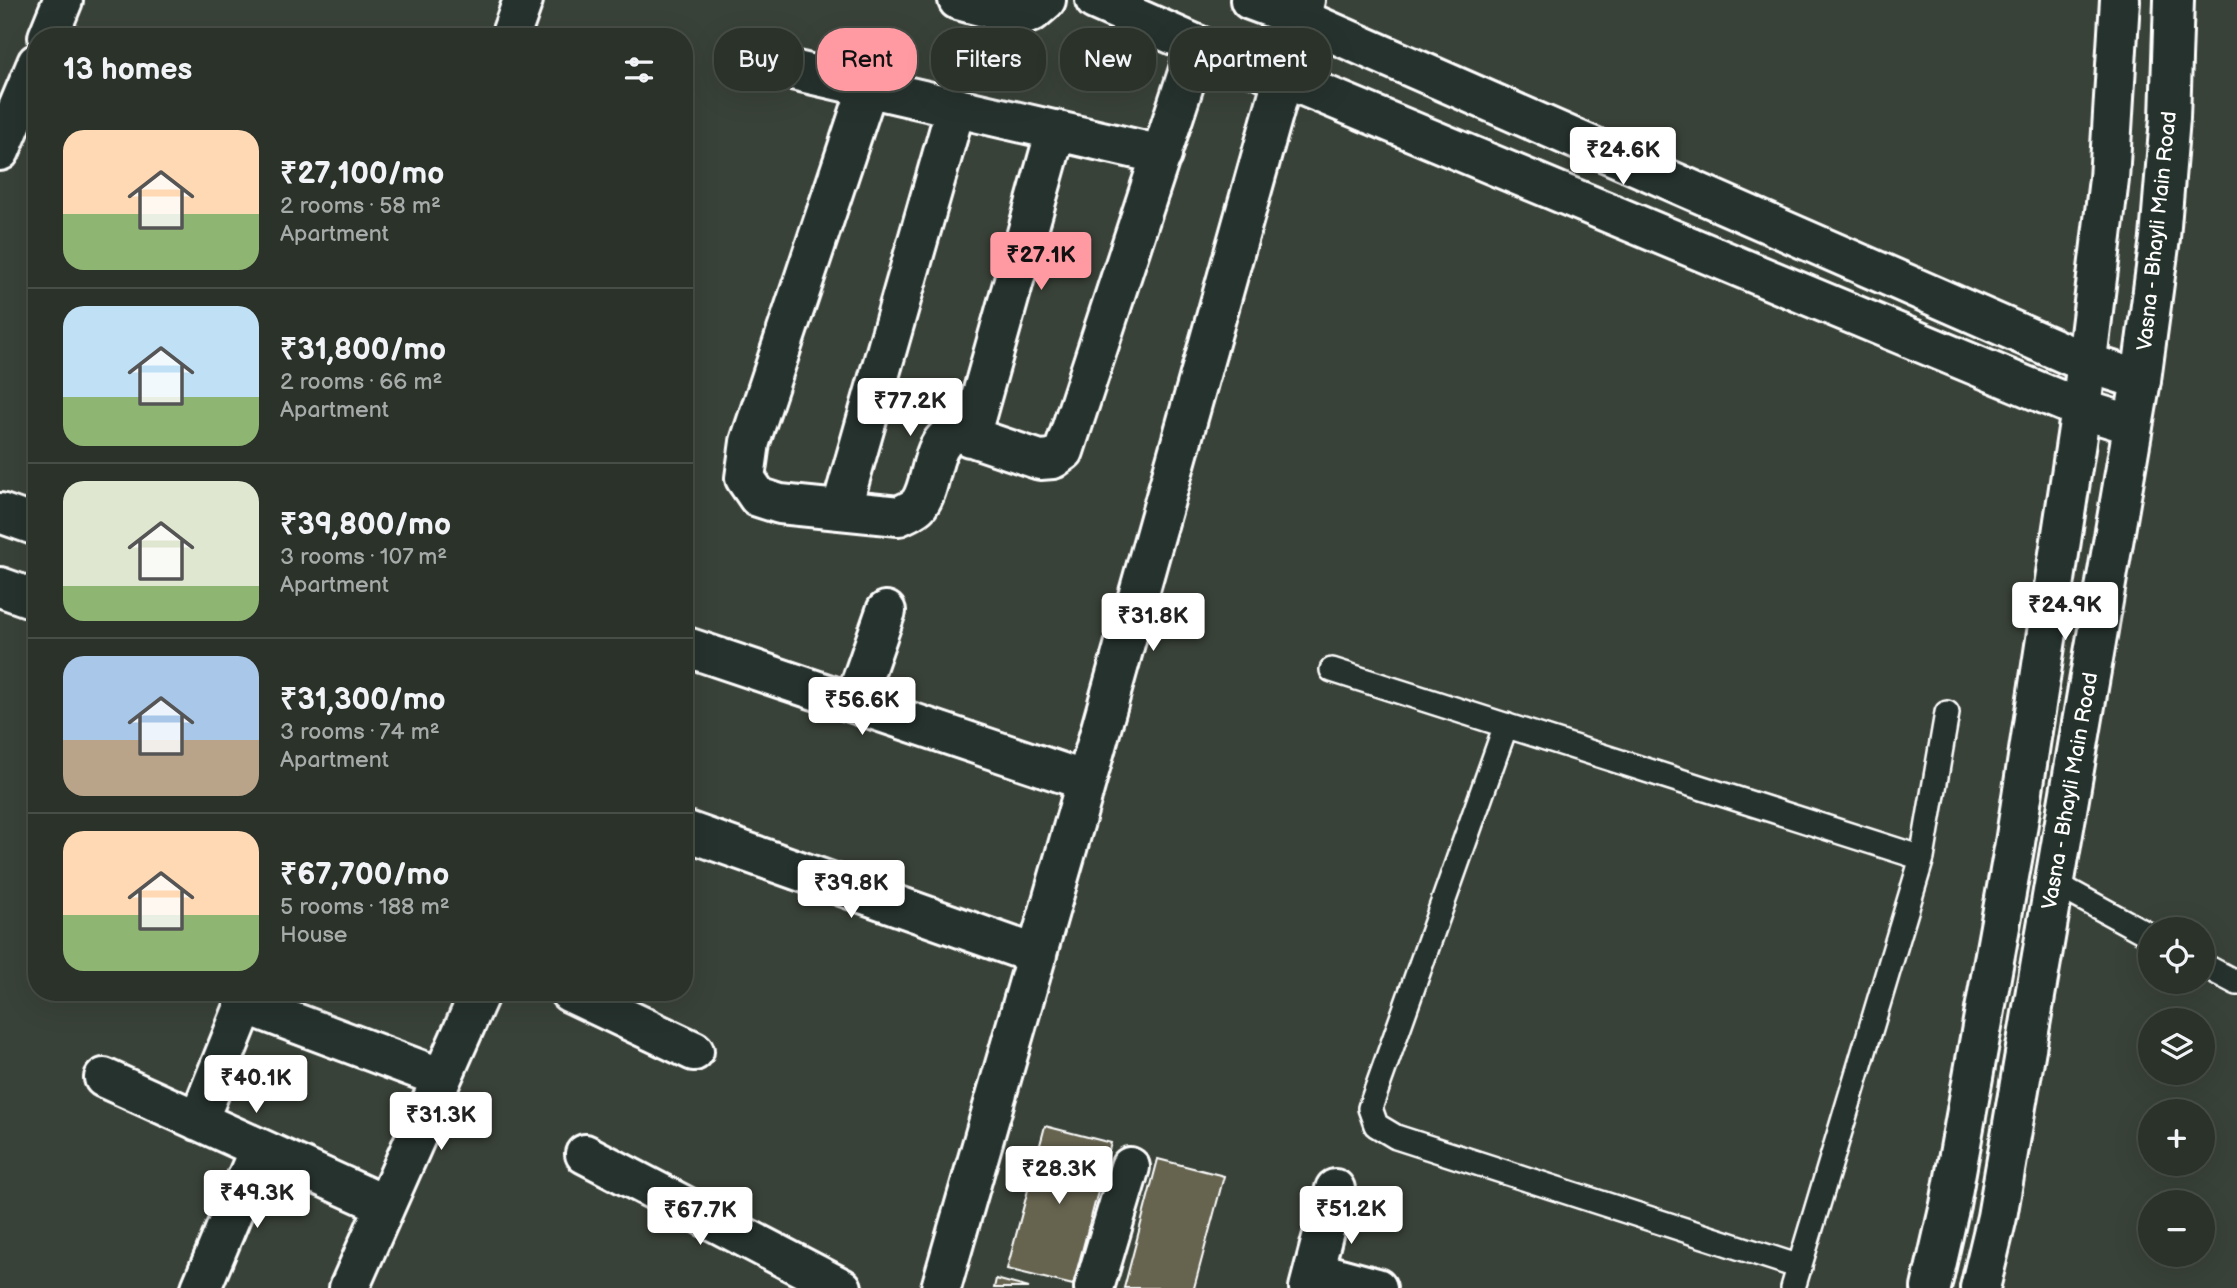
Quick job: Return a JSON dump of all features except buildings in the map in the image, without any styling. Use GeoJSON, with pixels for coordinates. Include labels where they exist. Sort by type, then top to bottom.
{"type":"FeatureCollection","features":[{"type":"Feature","properties":{"kind":"street"},"geometry":{"type":"LineString","coordinates":[[52,28],[63,0]]}},
{"type":"Feature","properties":{"kind":"street"},"geometry":{"type":"LineString","coordinates":[[513,28],[523,0]]}},
{"type":"Feature","properties":{"kind":"street"},"geometry":{"type":"LineString","coordinates":[[958,0],[1020,17],[1032,12],[1046,0]]}},
{"type":"Feature","properties":{"kind":"street"},"geometry":{"type":"LineString","coordinates":[[1095,0],[1170,33]]}},
{"type":"Feature","properties":{"kind":"street"},"geometry":{"type":"LineString","coordinates":[[1250,0],[1302,9],[2087,363],[2141,380]]}},
{"type":"Feature","properties":{"kind":"street"},"geometry":{"type":"LineString","coordinates":[[1931,1288],[1950,1205],[2015,843],[2081,409],[2109,179],[2120,0]]}},
{"type":"Feature","properties":{"kind":"street","name":"Vasna - Bhayli Main Road"},"geometry":{"type":"LineString","coordinates":[[1980,1288],[1997,1217],[2141,380],[2160,238],[2168,145],[2174,0]]}},
{"type":"Feature","properties":{"kind":"street"},"geometry":{"type":"LineString","coordinates":[[1297,28],[1302,9]]}},
{"type":"Feature","properties":{"kind":"street"},"geometry":{"type":"LineString","coordinates":[[0,151],[28,91]]}},
{"type":"Feature","properties":{"kind":"street"},"geometry":{"type":"LineString","coordinates":[[867,91],[750,442],[744,478],[758,497],[780,504],[899,516],[917,507],[928,486],[939,445],[947,435],[957,432],[1040,460],[1053,459],[1064,451],[1182,91]]}},
{"type":"Feature","properties":{"kind":"street"},"geometry":{"type":"LineString","coordinates":[[886,91],[1162,155]]}},
{"type":"Feature","properties":{"kind":"street"},"geometry":{"type":"LineString","coordinates":[[941,1288],[1280,91]]}},
{"type":"Feature","properties":{"kind":"street"},"geometry":{"type":"LineString","coordinates":[[1315,91],[2081,409],[2133,425]]}},
{"type":"Feature","properties":{"kind":"street"},"geometry":{"type":"LineString","coordinates":[[841,510],[956,107]]}},
{"type":"Feature","properties":{"kind":"street"},"geometry":{"type":"LineString","coordinates":[[970,438],[1056,130]]}},
{"type":"Feature","properties":{"kind":"street"},"geometry":{"type":"LineString","coordinates":[[0,513],[28,523]]}},
{"type":"Feature","properties":{"kind":"street"},"geometry":{"type":"LineString","coordinates":[[0,587],[28,597]]}},
{"type":"Feature","properties":{"kind":"street"},"geometry":{"type":"LineString","coordinates":[[854,703],[886,611]]}},
{"type":"Feature","properties":{"kind":"street"},"geometry":{"type":"LineString","coordinates":[[693,649],[1086,782]]}},
{"type":"Feature","properties":{"kind":"street"},"geometry":{"type":"LineString","coordinates":[[693,833],[1037,955]]}},
{"type":"Feature","properties":{"kind":"street"},"geometry":{"type":"LineString","coordinates":[[198,1121],[246,1001]]}},
{"type":"Feature","properties":{"kind":"street"},"geometry":{"type":"LineString","coordinates":[[254,1001],[442,1078]]}},
{"type":"Feature","properties":{"kind":"street"},"geometry":{"type":"LineString","coordinates":[[349,1288],[476,1001]]}},
{"type":"Feature","properties":{"kind":"street"},"geometry":{"type":"LineString","coordinates":[[588,1001],[694,1051]]}},
{"type":"Feature","properties":{"kind":"street"},"geometry":{"type":"LineString","coordinates":[[104,1078],[385,1205]]}},
{"type":"Feature","properties":{"kind":"street"},"geometry":{"type":"LineString","coordinates":[[201,1288],[259,1149]]}},
{"type":"Feature","properties":{"kind":"street"},"geometry":{"type":"LineString","coordinates":[[585,1154],[842,1288]]}},
{"type":"Feature","properties":{"kind":"street"},"geometry":{"type":"LineString","coordinates":[[1094,1288],[1129,1167]]}},
{"type":"Feature","properties":{"kind":"street"},"geometry":{"type":"LineString","coordinates":[[1335,1189],[1312,1279],[1377,1288]]}},
{"type":"Feature","properties":{"kind":"lane"},"geometry":{"type":"LineString","coordinates":[[1332,670],[1922,858]]}},
{"type":"Feature","properties":{"kind":"lane"},"geometry":{"type":"LineString","coordinates":[[1506,725],[1370,1108],[1376,1125],[1396,1137],[1797,1278],[1922,858],[1947,713]]}},
{"type":"Feature","properties":{"kind":"lane"},"geometry":{"type":"LineString","coordinates":[[2054,883],[2138,929]]}},
{"type":"Feature","properties":{"kind":"lane"},"geometry":{"type":"LineString","coordinates":[[2215,971],[2237,983]]}}]}
